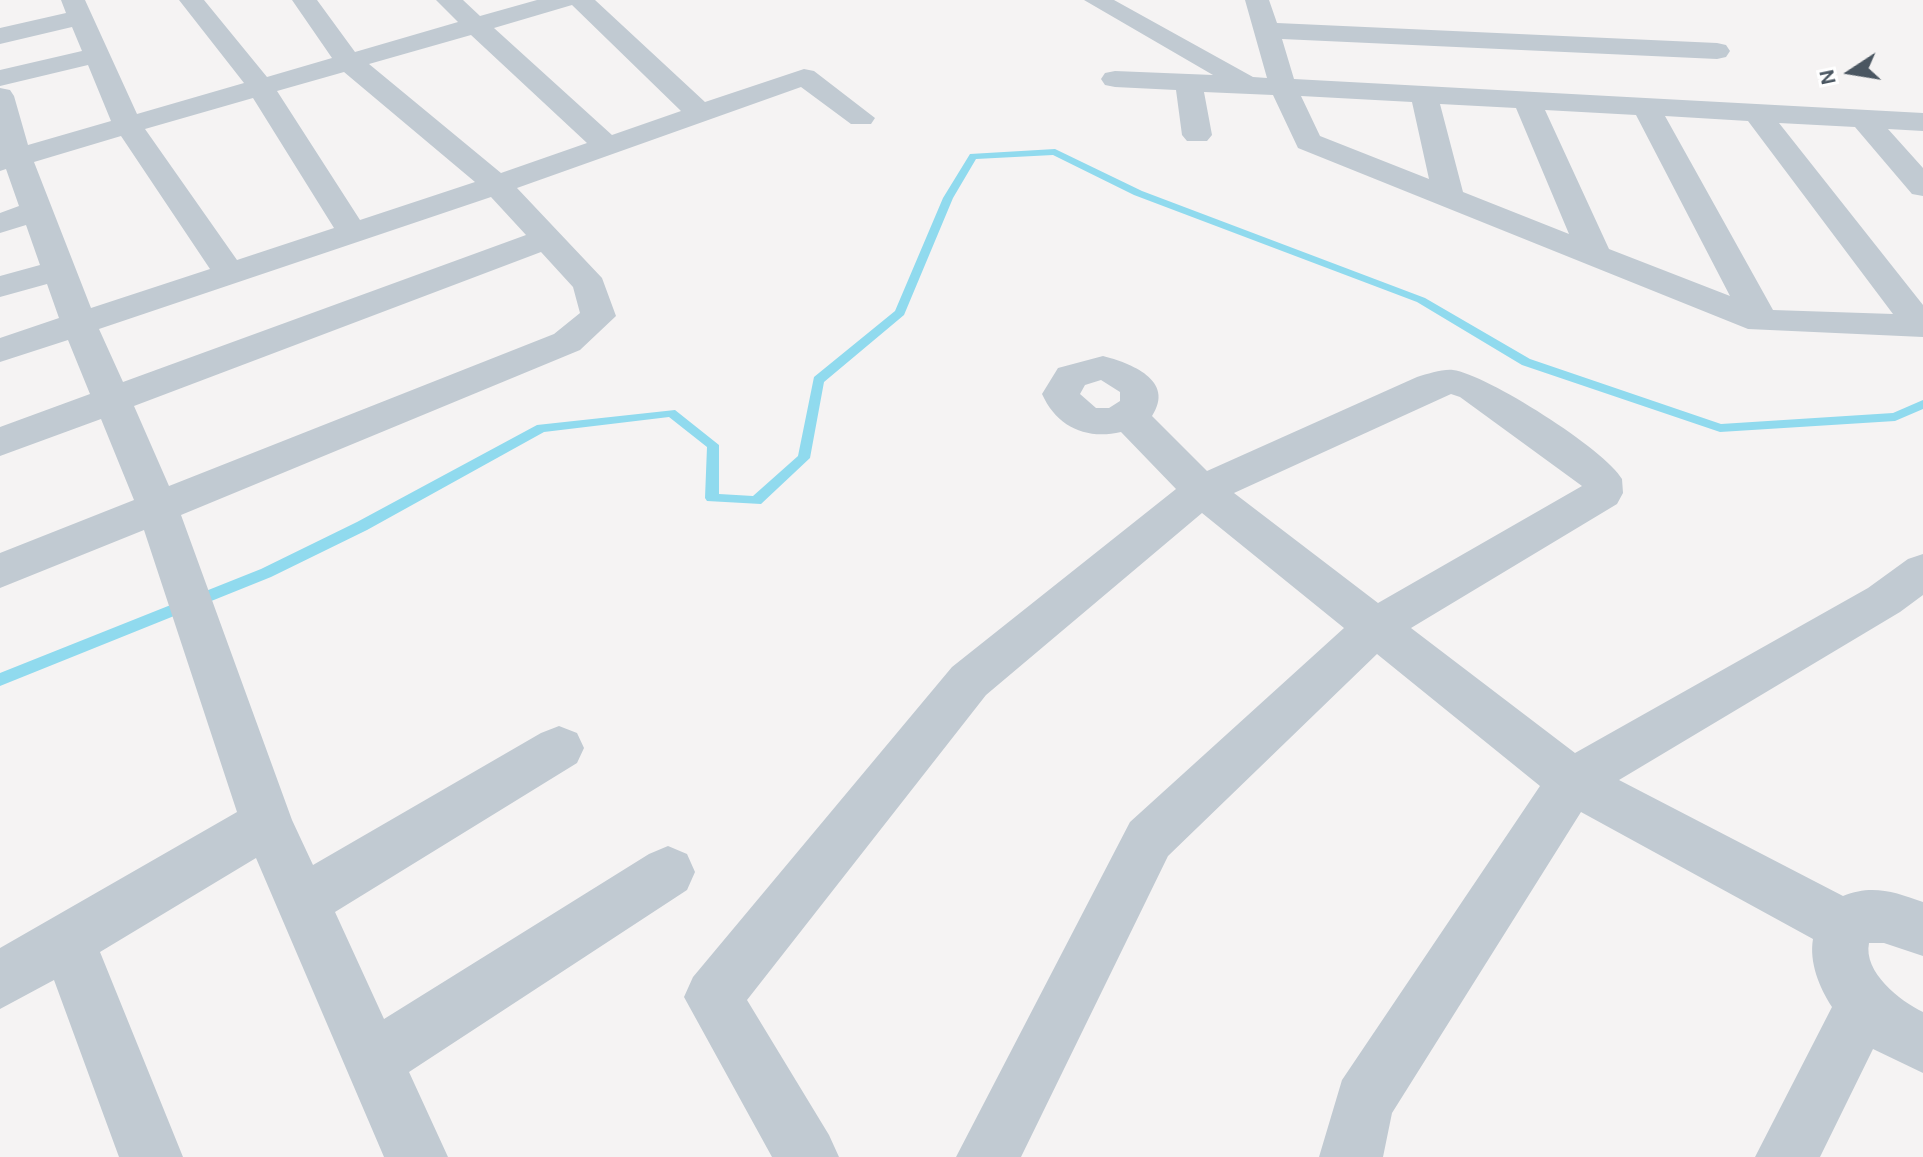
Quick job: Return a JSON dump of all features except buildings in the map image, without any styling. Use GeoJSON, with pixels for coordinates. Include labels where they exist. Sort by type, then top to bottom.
{"type":"FeatureCollection","features":[{"type":"Feature","properties":{"kind":"street"},"geometry":{"type":"LineString","coordinates":[[191,0],[260,86],[352,232]]}},
{"type":"Feature","properties":{"kind":"street"},"geometry":{"type":"LineString","coordinates":[[0,571],[567,342],[598,316],[590,285],[497,185],[348,61],[304,0]]}},
{"type":"Feature","properties":{"kind":"street"},"geometry":{"type":"LineString","coordinates":[[448,0],[607,146]]}},
{"type":"Feature","properties":{"kind":"street"},"geometry":{"type":"LineString","coordinates":[[9,159],[564,0]]}},
{"type":"Feature","properties":{"kind":"street"},"geometry":{"type":"LineString","coordinates":[[581,0],[699,112]]}},
{"type":"Feature","properties":{"kind":"street"},"geometry":{"type":"LineString","coordinates":[[1096,0],[1250,85]]}},
{"type":"Feature","properties":{"kind":"street"},"geometry":{"type":"LineString","coordinates":[[1150,0],[1151,31]]}},
{"type":"Feature","properties":{"kind":"street"},"geometry":{"type":"LineString","coordinates":[[1257,0],[1283,87],[1308,142],[1761,321],[1922,326]]}},
{"type":"Feature","properties":{"kind":"street"},"geometry":{"type":"LineString","coordinates":[[0,36],[77,9],[127,124],[229,272]]}},
{"type":"Feature","properties":{"kind":"street"},"geometry":{"type":"LineString","coordinates":[[1265,30],[1717,51]]}},
{"type":"Feature","properties":{"kind":"street"},"geometry":{"type":"LineString","coordinates":[[0,78],[97,55]]}},
{"type":"Feature","properties":{"kind":"street"},"geometry":{"type":"LineString","coordinates":[[0,350],[78,321],[497,185],[804,77],[861,118]]}},
{"type":"Feature","properties":{"kind":"street"},"geometry":{"type":"LineString","coordinates":[[1115,79],[1923,122]]}},
{"type":"Feature","properties":{"kind":"street"},"geometry":{"type":"LineString","coordinates":[[1189,82],[1197,135]]}},
{"type":"Feature","properties":{"kind":"street"},"geometry":{"type":"LineString","coordinates":[[1424,95],[1449,198]]}},
{"type":"Feature","properties":{"kind":"street"},"geometry":{"type":"LineString","coordinates":[[0,96],[18,217],[58,270],[158,508],[267,823],[416,1157]]}},
{"type":"Feature","properties":{"kind":"street"},"geometry":{"type":"LineString","coordinates":[[1528,103],[1595,255]]}},
{"type":"Feature","properties":{"kind":"street"},"geometry":{"type":"LineString","coordinates":[[1645,105],[1761,321]]}},
{"type":"Feature","properties":{"kind":"street"},"geometry":{"type":"LineString","coordinates":[[1756,112],[1922,326]]}},
{"type":"Feature","properties":{"kind":"street"},"geometry":{"type":"LineString","coordinates":[[1863,118],[1923,187]]}},
{"type":"Feature","properties":{"kind":"street"},"geometry":{"type":"LineString","coordinates":[[0,442],[547,239]]}},
{"type":"Feature","properties":{"kind":"street"},"geometry":{"type":"LineString","coordinates":[[0,287],[58,270]]}},
{"type":"Feature","properties":{"kind":"street"},"geometry":{"type":"LineString","coordinates":[[807,1157],[713,997],[969,681],[1202,491],[1430,386],[1451,382],[1473,388],[1602,479],[1602,493],[1374,628],[1149,839],[988,1157]]}},
{"type":"Feature","properties":{"kind":"street"},"geometry":{"type":"LineString","coordinates":[[1129,416],[1202,491],[1572,781],[1845,926]]}},
{"type":"Feature","properties":{"kind":"street"},"geometry":{"type":"LineString","coordinates":[[1351,1157],[1364,1102],[1572,781],[1884,600],[1923,571]]}},
{"type":"Feature","properties":{"kind":"street"},"geometry":{"type":"LineString","coordinates":[[303,901],[559,748]]}},
{"type":"Feature","properties":{"kind":"street"},"geometry":{"type":"LineString","coordinates":[[0,980],[267,823]]}},
{"type":"Feature","properties":{"kind":"street"},"geometry":{"type":"LineString","coordinates":[[373,1060],[668,872]]}},
{"type":"Feature","properties":{"kind":"street"},"geometry":{"type":"LineString","coordinates":[[1923,929],[1879,914],[1859,917],[1845,926],[1838,941],[1838,961],[1847,982],[1864,1005],[1885,1024],[1923,1043]]}},
{"type":"Feature","properties":{"kind":"street"},"geometry":{"type":"LineString","coordinates":[[67,941],[151,1157]]}},
{"type":"Feature","properties":{"kind":"street"},"geometry":{"type":"LineString","coordinates":[[1787,1157],[1864,1005]]}},
{"type":"Feature","properties":{"kind":"waterway"},"geometry":{"type":"LineString","coordinates":[[0,680],[266,573],[362,526],[541,428],[671,413],[713,445],[712,498],[756,501],[804,458],[818,380],[900,313],[948,198],[973,156],[1055,152],[1138,193],[1421,300],[1526,362],[1720,428],[1895,417],[1923,404]]}}]}
